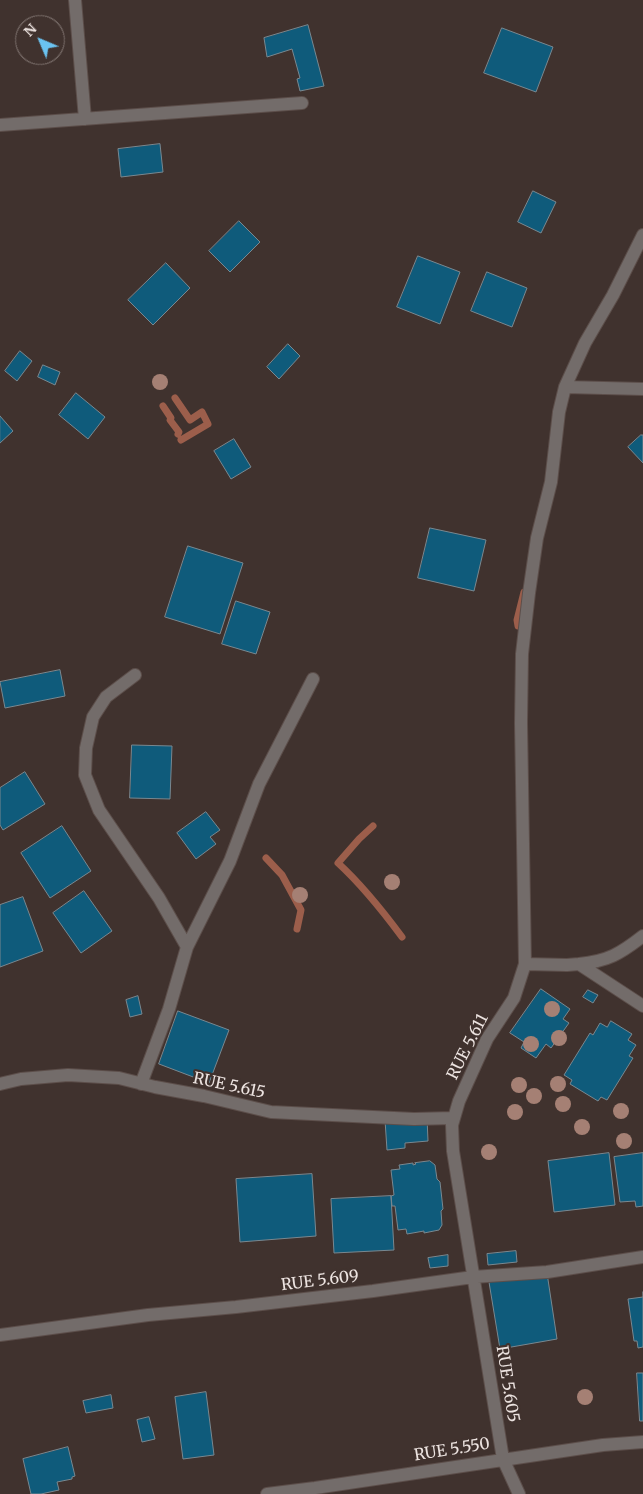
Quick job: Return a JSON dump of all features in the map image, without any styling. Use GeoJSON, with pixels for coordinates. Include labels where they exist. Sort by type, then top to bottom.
{"type":"FeatureCollection","features":[{"type":"Feature","properties":{"kind":"street"},"geometry":{"type":"LineString","coordinates":[[76,0],[85,119]]}},
{"type":"Feature","properties":{"kind":"street"},"geometry":{"type":"LineString","coordinates":[[0,125],[302,103]]}},
{"type":"Feature","properties":{"kind":"street","name":"RUE 5.611"},"geometry":{"type":"LineString","coordinates":[[473,1277],[453,1151],[452,1125],[459,1100],[488,1039],[514,998],[525,964],[521,723],[522,654],[537,538],[550,482],[559,412],[565,387],[585,343],[613,295],[643,235]]}},
{"type":"Feature","properties":{"kind":"street"},"geometry":{"type":"LineString","coordinates":[[565,387],[643,389]]}},
{"type":"Feature","properties":{"kind":"street"},"geometry":{"type":"LineString","coordinates":[[135,675],[106,697],[93,717],[86,748],[85,775],[99,810],[159,898],[187,947]]}},
{"type":"Feature","properties":{"kind":"street"},"geometry":{"type":"LineString","coordinates":[[141,1084],[169,1009],[187,947],[230,862],[259,784],[313,680]]}},
{"type":"Feature","properties":{"kind":"street"},"geometry":{"type":"LineString","coordinates":[[525,964],[567,965],[596,962],[612,957],[643,936]]}},
{"type":"Feature","properties":{"kind":"street"},"geometry":{"type":"LineString","coordinates":[[579,964],[643,1006]]}},
{"type":"Feature","properties":{"kind":"street","name":"RUE 5.615"},"geometry":{"type":"LineString","coordinates":[[0,1084],[21,1079],[68,1075],[119,1078],[271,1112],[414,1119],[454,1118]]}},
{"type":"Feature","properties":{"kind":"street","name":"RUE 5.609"},"geometry":{"type":"LineString","coordinates":[[0,1335],[148,1314],[314,1298],[473,1277],[547,1272],[643,1257]]}},
{"type":"Feature","properties":{"kind":"street","name":"RUE 5.605"},"geometry":{"type":"LineString","coordinates":[[473,1277],[503,1459],[519,1494]]}},
{"type":"Feature","properties":{"kind":"street","name":"RUE 5.550"},"geometry":{"type":"LineString","coordinates":[[267,1494],[316,1491],[503,1459],[603,1445],[643,1442]]}},
{"type":"Feature","properties":{"kind":"building"},"geometry":{"type":"Polygon","coordinates":[[[308,25],[324,86],[300,91],[297,79],[300,78],[292,49],[267,57],[264,38],[308,25]]]}},
{"type":"Feature","properties":{"kind":"building"},"geometry":{"type":"Polygon","coordinates":[[[502,28],[553,47],[536,92],[484,73],[502,28]]]}},
{"type":"Feature","properties":{"kind":"building"},"geometry":{"type":"Polygon","coordinates":[[[160,144],[163,172],[121,177],[118,149],[160,144]]]}},
{"type":"Feature","properties":{"kind":"building"},"geometry":{"type":"Polygon","coordinates":[[[533,191],[556,202],[541,233],[518,222],[533,191]]]}},
{"type":"Feature","properties":{"kind":"building"},"geometry":{"type":"Polygon","coordinates":[[[239,221],[260,242],[230,272],[209,251],[239,221]]]}},
{"type":"Feature","properties":{"kind":"building"},"geometry":{"type":"Polygon","coordinates":[[[418,256],[460,272],[440,324],[397,307],[418,256]]]}},
{"type":"Feature","properties":{"kind":"building"},"geometry":{"type":"Polygon","coordinates":[[[166,263],[190,288],[153,325],[128,300],[166,263]]]}},
{"type":"Feature","properties":{"kind":"building"},"geometry":{"type":"Polygon","coordinates":[[[487,272],[527,288],[512,327],[471,311],[487,272]]]}},
{"type":"Feature","properties":{"kind":"building"},"geometry":{"type":"Polygon","coordinates":[[[288,344],[300,356],[279,379],[267,367],[288,344]]]}},
{"type":"Feature","properties":{"kind":"building"},"geometry":{"type":"Polygon","coordinates":[[[20,351],[32,361],[17,381],[5,371],[20,351]]]}},
{"type":"Feature","properties":{"kind":"building"},"geometry":{"type":"Polygon","coordinates":[[[43,365],[60,372],[55,385],[38,377],[43,365]]]}},
{"type":"Feature","properties":{"kind":"building"},"geometry":{"type":"Polygon","coordinates":[[[76,393],[105,417],[88,439],[59,415],[76,393]]]}},
{"type":"Feature","properties":{"kind":"building"},"geometry":{"type":"Polygon","coordinates":[[[0,416],[13,431],[0,443],[0,416]]]}},
{"type":"Feature","properties":{"kind":"building"},"geometry":{"type":"Polygon","coordinates":[[[643,435],[643,463],[628,447],[643,435]]]}},
{"type":"Feature","properties":{"kind":"building"},"geometry":{"type":"Polygon","coordinates":[[[234,439],[251,467],[231,479],[214,451],[234,439]]]}},
{"type":"Feature","properties":{"kind":"building"},"geometry":{"type":"Polygon","coordinates":[[[430,528],[486,540],[474,591],[418,578],[430,528]]]}},
{"type":"Feature","properties":{"kind":"building"},"geometry":{"type":"Polygon","coordinates":[[[188,546],[243,563],[220,634],[165,617],[188,546]]]}},
{"type":"Feature","properties":{"kind":"building"},"geometry":{"type":"Polygon","coordinates":[[[236,601],[270,612],[256,654],[222,644],[236,601]]]}},
{"type":"Feature","properties":{"kind":"building"},"geometry":{"type":"Polygon","coordinates":[[[60,670],[65,696],[5,708],[0,682],[60,670]]]}},
{"type":"Feature","properties":{"kind":"building"},"geometry":{"type":"Polygon","coordinates":[[[132,745],[172,746],[170,799],[130,798],[132,745]]]}},
{"type":"Feature","properties":{"kind":"building"},"geometry":{"type":"Polygon","coordinates":[[[25,772],[45,804],[3,830],[0,825],[0,788],[25,772]]]}},
{"type":"Feature","properties":{"kind":"building"},"geometry":{"type":"Polygon","coordinates":[[[206,812],[220,830],[210,837],[216,844],[196,859],[177,833],[206,812]]]}},
{"type":"Feature","properties":{"kind":"building"},"geometry":{"type":"Polygon","coordinates":[[[62,826],[91,871],[50,898],[21,853],[62,826]]]}},
{"type":"Feature","properties":{"kind":"building"},"geometry":{"type":"Polygon","coordinates":[[[84,891],[112,931],[81,953],[53,913],[84,891]]]}},
{"type":"Feature","properties":{"kind":"building"},"geometry":{"type":"Polygon","coordinates":[[[23,897],[43,951],[0,967],[0,905],[23,897]]]}},
{"type":"Feature","properties":{"kind":"building"},"geometry":{"type":"Polygon","coordinates":[[[541,989],[570,1009],[563,1019],[569,1023],[551,1048],[546,1044],[536,1058],[521,1048],[524,1042],[510,1033],[541,989]]]}},
{"type":"Feature","properties":{"kind":"building"},"geometry":{"type":"Polygon","coordinates":[[[588,990],[598,995],[593,1003],[583,997],[588,990]]]}},
{"type":"Feature","properties":{"kind":"building"},"geometry":{"type":"Polygon","coordinates":[[[138,996],[142,1014],[130,1017],[126,1000],[138,996]]]}},
{"type":"Feature","properties":{"kind":"building"},"geometry":{"type":"Polygon","coordinates":[[[178,1011],[229,1030],[209,1083],[159,1064],[178,1011]]]}},
{"type":"Feature","properties":{"kind":"building"},"geometry":{"type":"Polygon","coordinates":[[[611,1021],[632,1034],[628,1040],[636,1045],[629,1056],[633,1058],[607,1100],[601,1097],[598,1101],[570,1084],[572,1080],[564,1075],[590,1033],[593,1035],[600,1023],[607,1027],[611,1021]]]}},
{"type":"Feature","properties":{"kind":"building"},"geometry":{"type":"Polygon","coordinates":[[[427,1117],[428,1141],[405,1143],[405,1148],[387,1150],[385,1120],[427,1117]]]}},
{"type":"Feature","properties":{"kind":"building"},"geometry":{"type":"Polygon","coordinates":[[[609,1153],[615,1205],[554,1212],[548,1161],[609,1153]]]}},
{"type":"Feature","properties":{"kind":"building"},"geometry":{"type":"Polygon","coordinates":[[[643,1153],[643,1206],[636,1207],[635,1201],[620,1202],[614,1157],[643,1153]]]}},
{"type":"Feature","properties":{"kind":"building"},"geometry":{"type":"Polygon","coordinates":[[[430,1161],[435,1165],[437,1179],[440,1182],[443,1209],[441,1211],[442,1225],[439,1230],[407,1234],[406,1229],[398,1230],[395,1206],[392,1206],[391,1196],[394,1195],[391,1170],[400,1169],[399,1165],[413,1163],[413,1165],[430,1161]]]}},
{"type":"Feature","properties":{"kind":"building"},"geometry":{"type":"Polygon","coordinates":[[[312,1174],[316,1236],[240,1242],[236,1179],[312,1174]]]}},
{"type":"Feature","properties":{"kind":"building"},"geometry":{"type":"Polygon","coordinates":[[[391,1196],[394,1250],[334,1253],[331,1199],[391,1196]]]}},
{"type":"Feature","properties":{"kind":"building"},"geometry":{"type":"Polygon","coordinates":[[[516,1251],[517,1262],[488,1265],[487,1254],[516,1251]]]}},
{"type":"Feature","properties":{"kind":"building"},"geometry":{"type":"Polygon","coordinates":[[[448,1255],[448,1266],[430,1268],[428,1258],[448,1255]]]}},
{"type":"Feature","properties":{"kind":"building"},"geometry":{"type":"Polygon","coordinates":[[[547,1273],[557,1339],[500,1349],[489,1282],[547,1273]]]}},
{"type":"Feature","properties":{"kind":"building"},"geometry":{"type":"Polygon","coordinates":[[[643,1297],[643,1347],[638,1348],[637,1341],[634,1341],[628,1299],[643,1297]]]}},
{"type":"Feature","properties":{"kind":"building"},"geometry":{"type":"Polygon","coordinates":[[[637,1373],[643,1373],[643,1421],[640,1421],[637,1373]]]}},
{"type":"Feature","properties":{"kind":"building"},"geometry":{"type":"Polygon","coordinates":[[[206,1392],[214,1455],[183,1459],[175,1397],[206,1392]]]}},
{"type":"Feature","properties":{"kind":"building"},"geometry":{"type":"Polygon","coordinates":[[[111,1395],[113,1408],[86,1413],[83,1401],[111,1395]]]}},
{"type":"Feature","properties":{"kind":"building"},"geometry":{"type":"Polygon","coordinates":[[[149,1417],[155,1439],[142,1442],[137,1420],[149,1417]]]}},
{"type":"Feature","properties":{"kind":"building"},"geometry":{"type":"Polygon","coordinates":[[[68,1447],[75,1476],[72,1479],[57,1482],[59,1490],[31,1494],[23,1459],[68,1447]]]}},
{"type":"Feature","properties":{"kind":"waterway"},"geometry":{"type":"LineString","coordinates":[[175,398],[190,420],[202,412],[208,424],[181,440]]}},
{"type":"Feature","properties":{"kind":"waterway"},"geometry":{"type":"LineString","coordinates":[[163,406],[179,432],[178,434]]}},
{"type":"Feature","properties":{"kind":"waterway"},"geometry":{"type":"LineString","coordinates":[[518,626],[517,620],[524,592]]}},
{"type":"Feature","properties":{"kind":"waterway"},"geometry":{"type":"LineString","coordinates":[[373,826],[338,863],[372,898],[402,937]]}},
{"type":"Feature","properties":{"kind":"waterway"},"geometry":{"type":"LineString","coordinates":[[266,858],[282,875],[301,910],[297,929]]}}]}
